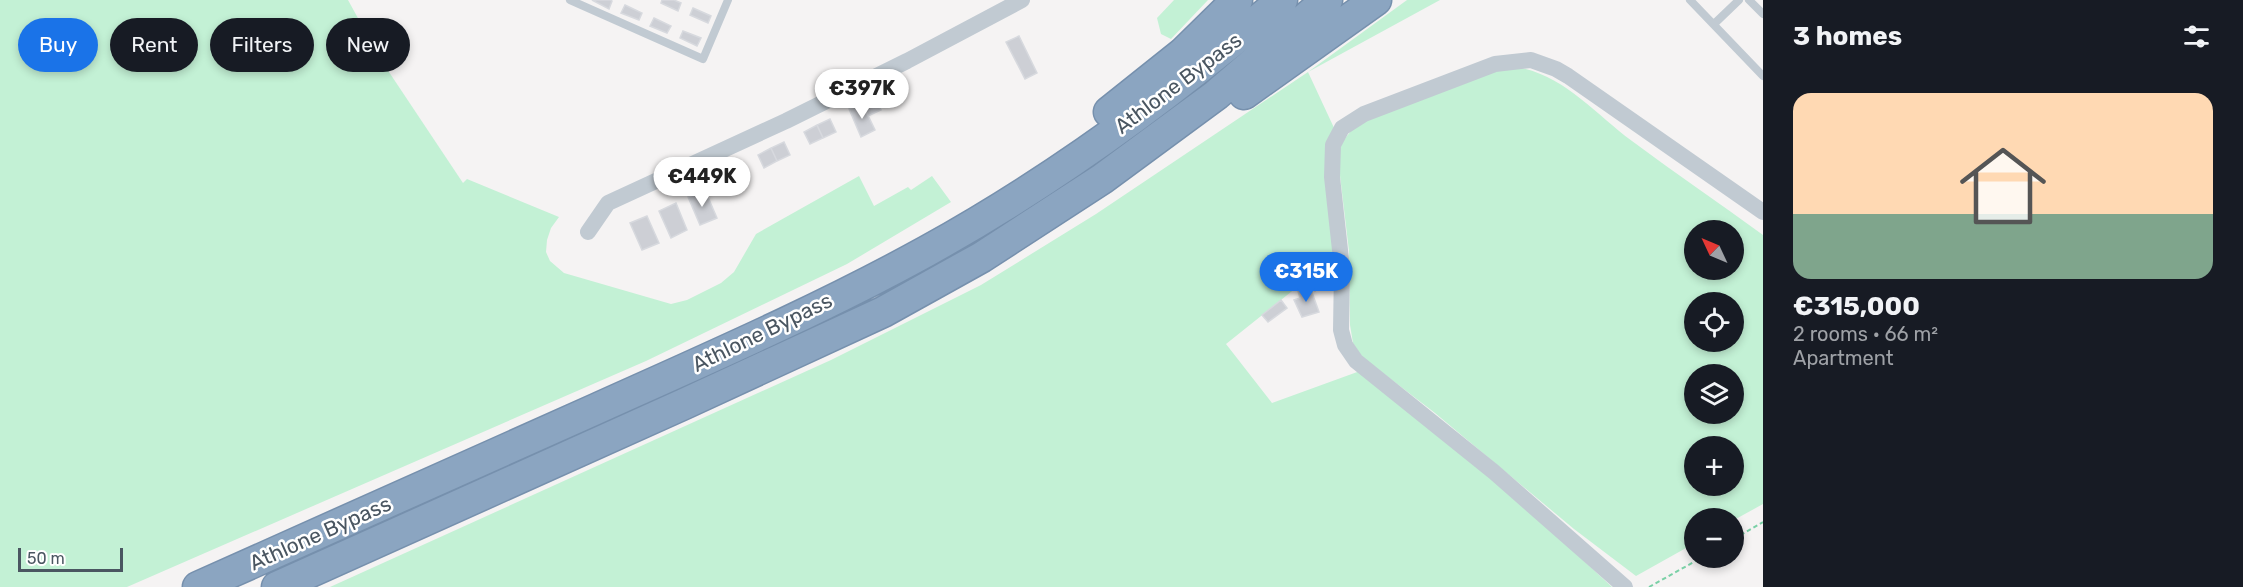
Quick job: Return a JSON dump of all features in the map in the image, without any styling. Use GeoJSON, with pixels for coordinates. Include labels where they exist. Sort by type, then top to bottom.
{"type":"FeatureCollection","features":[{"type":"Feature","properties":{"kind":"highway"},"geometry":{"type":"LineString","coordinates":[[764,334],[965,216],[1062,149],[1184,53],[1237,0]]}},
{"type":"Feature","properties":{"kind":"highway","name":"Athlone Bypass"},"geometry":{"type":"LineString","coordinates":[[198,587],[764,334],[927,251],[1026,191],[1134,118],[1226,48],[1282,0]]}},
{"type":"Feature","properties":{"kind":"highway","name":"Athlone Bypass"},"geometry":{"type":"LineString","coordinates":[[277,587],[684,405],[872,317],[982,257],[1102,179],[1216,95],[1327,0]]}},
{"type":"Feature","properties":{"kind":"highway"},"geometry":{"type":"LineString","coordinates":[[982,257],[1042,229],[1142,166],[1376,0]]}},
{"type":"Feature","properties":{"kind":"street"},"geometry":{"type":"LineString","coordinates":[[588,232],[608,203],[786,121],[907,61],[1022,0]]}},
{"type":"Feature","properties":{"kind":"street"},"geometry":{"type":"LineString","coordinates":[[1625,587],[1494,472],[1356,361],[1350,353],[1341,330],[1342,268],[1332,177],[1333,145],[1342,128],[1364,114],[1495,64],[1531,60],[1562,72],[1763,212]]}},
{"type":"Feature","properties":{"kind":"lane"},"geometry":{"type":"LineString","coordinates":[[570,0],[703,59],[728,0]]}},
{"type":"Feature","properties":{"kind":"lane"},"geometry":{"type":"LineString","coordinates":[[1690,0],[1763,76]]}},
{"type":"Feature","properties":{"kind":"lane"},"geometry":{"type":"LineString","coordinates":[[1714,24],[1739,0]]}},
{"type":"Feature","properties":{"kind":"lane"},"geometry":{"type":"LineString","coordinates":[[1749,0],[1763,14]]}},
{"type":"Feature","properties":{"kind":"path"},"geometry":{"type":"LineString","coordinates":[[1744,533],[1763,522]]}},
{"type":"Feature","properties":{"kind":"path"},"geometry":{"type":"LineString","coordinates":[[1649,587],[1684,567]]}},
{"type":"Feature","properties":{"kind":"green space"},"geometry":{"type":"Polygon","coordinates":[[[0,0],[348,0],[358,18],[326,18],[326,72],[389,72],[463,183],[467,179],[559,217],[551,228],[546,252],[550,261],[564,273],[671,304],[687,300],[721,283],[734,272],[756,234],[859,176],[874,206],[908,187],[911,190],[932,176],[951,202],[847,264],[646,361],[127,587],[0,587],[0,0]]]}},
{"type":"Feature","properties":{"kind":"green space"},"geometry":{"type":"Polygon","coordinates":[[[1174,0],[1208,0],[1171,39],[1161,34],[1157,18],[1174,0]]]}},
{"type":"Feature","properties":{"kind":"green space"},"geometry":{"type":"Polygon","coordinates":[[[1407,0],[1440,0],[1308,72],[1407,0]]]}},
{"type":"Feature","properties":{"kind":"green space"},"geometry":{"type":"Polygon","coordinates":[[[1517,67],[1550,78],[1564,87],[1632,141],[1742,220],[1684,220],[1684,280],[1744,280],[1744,221],[1763,235],[1763,504],[1744,514],[1744,508],[1684,508],[1684,549],[1636,576],[1574,529],[1435,413],[1362,357],[1353,343],[1350,325],[1349,251],[1338,159],[1342,144],[1358,124],[1498,70],[1517,67]]]}},
{"type":"Feature","properties":{"kind":"green space"},"geometry":{"type":"Polygon","coordinates":[[[1308,72],[1335,130],[1336,256],[1226,344],[1272,403],[1360,371],[1529,510],[1612,587],[330,587],[831,360],[981,285],[1096,214],[1308,72]]]}},
{"type":"Feature","properties":{"kind":"building"},"geometry":{"type":"Polygon","coordinates":[[[592,0],[610,0],[612,1],[609,9],[592,0]]]}},
{"type":"Feature","properties":{"kind":"building"},"geometry":{"type":"Polygon","coordinates":[[[662,0],[674,0],[681,3],[678,11],[661,3],[662,0]]]}},
{"type":"Feature","properties":{"kind":"building"},"geometry":{"type":"Polygon","coordinates":[[[625,5],[642,13],[639,20],[621,13],[625,5]]]}},
{"type":"Feature","properties":{"kind":"building"},"geometry":{"type":"Polygon","coordinates":[[[693,8],[711,16],[708,23],[690,15],[693,8]]]}},
{"type":"Feature","properties":{"kind":"building"},"geometry":{"type":"Polygon","coordinates":[[[654,18],[671,26],[667,33],[650,26],[654,18]]]}},
{"type":"Feature","properties":{"kind":"building"},"geometry":{"type":"Polygon","coordinates":[[[683,31],[701,38],[697,46],[680,38],[683,31]]]}},
{"type":"Feature","properties":{"kind":"building"},"geometry":{"type":"Polygon","coordinates":[[[1019,36],[1037,73],[1025,79],[1006,42],[1019,36]]]}},
{"type":"Feature","properties":{"kind":"building"},"geometry":{"type":"Polygon","coordinates":[[[875,97],[881,110],[868,116],[862,103],[875,97]]]}},
{"type":"Feature","properties":{"kind":"building"},"geometry":{"type":"Polygon","coordinates":[[[862,103],[875,130],[861,137],[849,109],[862,103]]]}},
{"type":"Feature","properties":{"kind":"building"},"geometry":{"type":"Polygon","coordinates":[[[830,119],[836,132],[823,138],[817,125],[830,119]]]}},
{"type":"Feature","properties":{"kind":"building"},"geometry":{"type":"Polygon","coordinates":[[[817,125],[823,138],[810,144],[804,132],[817,125]]]}},
{"type":"Feature","properties":{"kind":"building"},"geometry":{"type":"Polygon","coordinates":[[[784,142],[790,155],[777,161],[771,148],[784,142]]]}},
{"type":"Feature","properties":{"kind":"building"},"geometry":{"type":"Polygon","coordinates":[[[771,148],[777,161],[764,168],[758,155],[771,148]]]}},
{"type":"Feature","properties":{"kind":"building"},"geometry":{"type":"Polygon","coordinates":[[[739,164],[745,176],[732,183],[726,170],[739,164]]]}},
{"type":"Feature","properties":{"kind":"building"},"geometry":{"type":"Polygon","coordinates":[[[726,170],[732,183],[719,189],[712,177],[726,170]]]}},
{"type":"Feature","properties":{"kind":"building"},"geometry":{"type":"Polygon","coordinates":[[[705,190],[717,218],[700,225],[688,197],[705,190]]]}},
{"type":"Feature","properties":{"kind":"building"},"geometry":{"type":"Polygon","coordinates":[[[676,203],[687,230],[671,238],[659,211],[676,203]]]}},
{"type":"Feature","properties":{"kind":"building"},"geometry":{"type":"Polygon","coordinates":[[[647,216],[659,243],[642,250],[630,223],[647,216]]]}},
{"type":"Feature","properties":{"kind":"building"},"geometry":{"type":"Polygon","coordinates":[[[1322,272],[1329,281],[1315,291],[1308,282],[1322,272]]]}},
{"type":"Feature","properties":{"kind":"building"},"geometry":{"type":"Polygon","coordinates":[[[1310,287],[1319,312],[1302,317],[1294,300],[1300,298],[1298,291],[1310,287]]]}},
{"type":"Feature","properties":{"kind":"building"},"geometry":{"type":"Polygon","coordinates":[[[1281,300],[1287,308],[1268,322],[1262,315],[1281,300]]]}}]}
